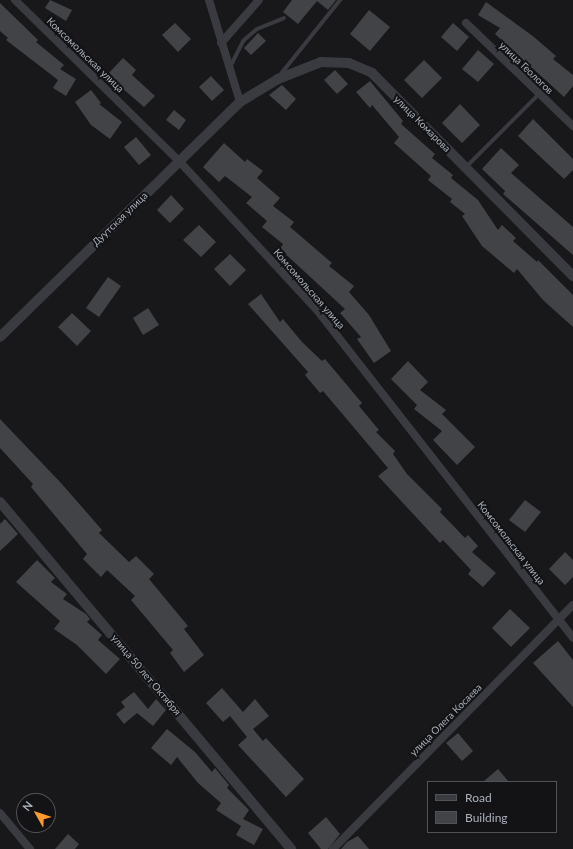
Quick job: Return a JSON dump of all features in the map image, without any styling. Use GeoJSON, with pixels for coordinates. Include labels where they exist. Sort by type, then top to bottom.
{"type":"FeatureCollection","features":[{"type":"Feature","properties":{"kind":"street","name":"Комсомольская улица"},"geometry":{"type":"LineString","coordinates":[[14,0],[179,161],[317,310],[573,638]]}},
{"type":"Feature","properties":{"kind":"street"},"geometry":{"type":"LineString","coordinates":[[221,43],[259,0]]}},
{"type":"Feature","properties":{"kind":"street"},"geometry":{"type":"LineString","coordinates":[[212,1],[221,43],[240,102]]}},
{"type":"Feature","properties":{"kind":"street","name":"улица Геологов"},"geometry":{"type":"LineString","coordinates":[[466,23],[573,126]]}},
{"type":"Feature","properties":{"kind":"street","name":"улица Комарова"},"geometry":{"type":"LineString","coordinates":[[240,102],[278,79],[321,62],[349,63],[366,71],[465,167],[573,276]]}},
{"type":"Feature","properties":{"kind":"street","name":"Дуутская улица"},"geometry":{"type":"LineString","coordinates":[[0,337],[240,102]]}},
{"type":"Feature","properties":{"kind":"street","name":"улица 50 лет Октября"},"geometry":{"type":"LineString","coordinates":[[0,502],[291,849]]}},
{"type":"Feature","properties":{"kind":"street","name":"улица Олега Косаева"},"geometry":{"type":"LineString","coordinates":[[333,849],[573,605]]}},
{"type":"Feature","properties":{"kind":"street"},"geometry":{"type":"LineString","coordinates":[[0,813],[30,849]]}},
{"type":"Feature","properties":{"kind":"lane"},"geometry":{"type":"LineString","coordinates":[[278,79],[340,0]]}},
{"type":"Feature","properties":{"kind":"lane"},"geometry":{"type":"LineString","coordinates":[[229,69],[243,41],[257,29],[284,18]]}},
{"type":"Feature","properties":{"kind":"lane"},"geometry":{"type":"LineString","coordinates":[[465,167],[539,94]]}},
{"type":"Feature","properties":{"kind":"building"},"geometry":{"type":"Polygon","coordinates":[[[50,0],[72,10],[66,21],[45,8],[50,0]]]}},
{"type":"Feature","properties":{"kind":"building"},"geometry":{"type":"Polygon","coordinates":[[[292,0],[336,0],[328,10],[317,1],[298,24],[283,12],[292,0]]]}},
{"type":"Feature","properties":{"kind":"building"},"geometry":{"type":"Polygon","coordinates":[[[486,2],[534,37],[556,56],[553,59],[573,75],[573,86],[564,97],[495,34],[500,28],[478,15],[486,2]]]}},
{"type":"Feature","properties":{"kind":"building"},"geometry":{"type":"Polygon","coordinates":[[[0,3],[38,40],[36,42],[64,65],[60,69],[76,79],[66,96],[53,88],[58,80],[6,40],[8,38],[0,31],[0,3]]]}},
{"type":"Feature","properties":{"kind":"building"},"geometry":{"type":"Polygon","coordinates":[[[369,10],[390,27],[370,51],[350,34],[369,10]]]}},
{"type":"Feature","properties":{"kind":"building"},"geometry":{"type":"Polygon","coordinates":[[[175,23],[191,39],[178,52],[162,35],[175,23]]]}},
{"type":"Feature","properties":{"kind":"building"},"geometry":{"type":"Polygon","coordinates":[[[453,23],[469,37],[457,51],[441,37],[453,23]]]}},
{"type":"Feature","properties":{"kind":"building"},"geometry":{"type":"Polygon","coordinates":[[[258,33],[266,41],[251,55],[244,48],[258,33]]]}},
{"type":"Feature","properties":{"kind":"building"},"geometry":{"type":"Polygon","coordinates":[[[478,50],[494,64],[478,82],[462,69],[478,50]]]}},
{"type":"Feature","properties":{"kind":"building"},"geometry":{"type":"Polygon","coordinates":[[[123,58],[136,70],[132,75],[155,96],[144,107],[107,75],[123,58]]]}},
{"type":"Feature","properties":{"kind":"building"},"geometry":{"type":"Polygon","coordinates":[[[424,60],[442,78],[422,98],[404,80],[424,60]]]}},
{"type":"Feature","properties":{"kind":"building"},"geometry":{"type":"Polygon","coordinates":[[[335,70],[348,84],[337,94],[324,80],[335,70]]]}},
{"type":"Feature","properties":{"kind":"building"},"geometry":{"type":"Polygon","coordinates":[[[211,76],[224,90],[212,101],[199,87],[211,76]]]}},
{"type":"Feature","properties":{"kind":"building"},"geometry":{"type":"Polygon","coordinates":[[[370,81],[403,121],[401,124],[435,154],[432,158],[453,175],[451,178],[478,200],[498,230],[502,225],[516,238],[513,241],[537,262],[538,260],[573,295],[573,327],[543,300],[517,269],[514,273],[482,246],[462,216],[465,214],[450,202],[452,199],[428,180],[431,176],[394,143],[399,137],[372,105],[370,108],[356,92],[370,81]]]}},
{"type":"Feature","properties":{"kind":"building"},"geometry":{"type":"Polygon","coordinates":[[[282,85],[296,99],[286,110],[269,95],[282,85]]]}},
{"type":"Feature","properties":{"kind":"building"},"geometry":{"type":"Polygon","coordinates":[[[91,90],[101,103],[99,104],[122,122],[110,139],[91,125],[75,102],[91,90]]]}},
{"type":"Feature","properties":{"kind":"building"},"geometry":{"type":"Polygon","coordinates":[[[460,104],[480,125],[462,143],[442,123],[460,104]]]}},
{"type":"Feature","properties":{"kind":"building"},"geometry":{"type":"Polygon","coordinates":[[[174,110],[186,120],[179,130],[166,120],[174,110]]]}},
{"type":"Feature","properties":{"kind":"building"},"geometry":{"type":"Polygon","coordinates":[[[533,119],[573,159],[573,170],[564,179],[518,136],[533,119]]]}},
{"type":"Feature","properties":{"kind":"building"},"geometry":{"type":"Polygon","coordinates":[[[136,137],[151,155],[139,165],[124,147],[136,137]]]}},
{"type":"Feature","properties":{"kind":"building"},"geometry":{"type":"Polygon","coordinates":[[[224,143],[245,162],[247,159],[263,171],[257,178],[280,198],[273,206],[294,222],[290,227],[332,263],[329,266],[354,286],[349,292],[369,315],[391,351],[374,363],[357,339],[361,337],[340,313],[345,309],[280,249],[283,244],[262,227],[267,221],[246,203],[252,197],[225,176],[219,182],[203,167],[224,143]]]}},
{"type":"Feature","properties":{"kind":"building"},"geometry":{"type":"Polygon","coordinates":[[[501,148],[519,165],[511,173],[573,227],[573,255],[503,194],[505,191],[482,169],[501,148]]]}},
{"type":"Feature","properties":{"kind":"building"},"geometry":{"type":"Polygon","coordinates":[[[171,195],[184,209],[170,223],[157,210],[171,195]]]}},
{"type":"Feature","properties":{"kind":"building"},"geometry":{"type":"Polygon","coordinates":[[[199,225],[216,242],[201,257],[183,240],[199,225]]]}},
{"type":"Feature","properties":{"kind":"building"},"geometry":{"type":"Polygon","coordinates":[[[230,254],[246,270],[230,286],[214,269],[230,254]]]}},
{"type":"Feature","properties":{"kind":"building"},"geometry":{"type":"Polygon","coordinates":[[[108,277],[121,286],[99,317],[86,308],[108,277]]]}},
{"type":"Feature","properties":{"kind":"building"},"geometry":{"type":"Polygon","coordinates":[[[261,294],[280,322],[283,319],[302,342],[322,361],[325,359],[362,403],[359,406],[379,430],[376,432],[395,451],[393,454],[407,474],[442,509],[440,512],[465,538],[468,535],[478,546],[472,552],[496,573],[483,587],[468,574],[471,570],[443,540],[440,543],[378,476],[388,468],[323,391],[320,393],[305,375],[308,372],[248,304],[261,294]]]}},
{"type":"Feature","properties":{"kind":"building"},"geometry":{"type":"Polygon","coordinates":[[[148,308],[159,325],[143,335],[133,318],[148,308]]]}},
{"type":"Feature","properties":{"kind":"building"},"geometry":{"type":"Polygon","coordinates":[[[72,313],[91,331],[77,346],[58,327],[72,313]]]}},
{"type":"Feature","properties":{"kind":"building"},"geometry":{"type":"Polygon","coordinates":[[[408,361],[428,382],[420,390],[446,410],[442,414],[475,447],[457,465],[433,440],[442,431],[414,409],[417,405],[391,379],[408,361]]]}},
{"type":"Feature","properties":{"kind":"building"},"geometry":{"type":"Polygon","coordinates":[[[0,419],[61,483],[102,530],[99,533],[129,562],[136,556],[154,574],[149,579],[188,626],[184,629],[204,655],[184,672],[170,653],[173,650],[131,600],[135,596],[107,570],[101,577],[83,559],[87,554],[31,487],[33,484],[0,448],[0,419]]]}},
{"type":"Feature","properties":{"kind":"building"},"geometry":{"type":"Polygon","coordinates":[[[525,500],[541,512],[525,532],[509,520],[525,500]]]}},
{"type":"Feature","properties":{"kind":"building"},"geometry":{"type":"Polygon","coordinates":[[[5,519],[18,534],[0,551],[0,524],[5,519]]]}},
{"type":"Feature","properties":{"kind":"building"},"geometry":{"type":"Polygon","coordinates":[[[565,552],[573,560],[573,577],[565,585],[549,569],[565,552]]]}},
{"type":"Feature","properties":{"kind":"building"},"geometry":{"type":"Polygon","coordinates":[[[37,560],[55,578],[51,582],[67,594],[63,599],[86,614],[90,619],[87,622],[102,635],[98,640],[120,659],[106,674],[77,645],[54,629],[60,621],[16,582],[37,560]]]}},
{"type":"Feature","properties":{"kind":"building"},"geometry":{"type":"Polygon","coordinates":[[[510,609],[530,628],[511,647],[492,628],[510,609]]]}},
{"type":"Feature","properties":{"kind":"building"},"geometry":{"type":"Polygon","coordinates":[[[558,641],[573,660],[573,707],[533,663],[558,641]]]}},
{"type":"Feature","properties":{"kind":"building"},"geometry":{"type":"Polygon","coordinates":[[[222,688],[243,712],[255,699],[269,716],[253,729],[263,741],[266,738],[304,779],[286,797],[238,745],[247,737],[230,716],[223,722],[206,703],[222,688]]]}},
{"type":"Feature","properties":{"kind":"building"},"geometry":{"type":"Polygon","coordinates":[[[134,692],[148,709],[156,699],[166,710],[153,726],[137,713],[124,724],[116,714],[125,707],[121,702],[134,692]]]}},
{"type":"Feature","properties":{"kind":"building"},"geometry":{"type":"Polygon","coordinates":[[[167,729],[195,752],[212,772],[215,768],[229,785],[227,788],[249,810],[243,819],[263,829],[254,845],[236,835],[241,826],[216,810],[221,803],[198,783],[177,757],[171,765],[151,748],[167,729]]]}},
{"type":"Feature","properties":{"kind":"building"},"geometry":{"type":"Polygon","coordinates":[[[458,733],[473,751],[462,761],[446,743],[458,733]]]}},
{"type":"Feature","properties":{"kind":"building"},"geometry":{"type":"Polygon","coordinates":[[[498,769],[508,781],[484,781],[498,769]]]}},
{"type":"Feature","properties":{"kind":"building"},"geometry":{"type":"Polygon","coordinates":[[[326,817],[340,834],[328,849],[321,849],[308,833],[326,817]]]}},
{"type":"Feature","properties":{"kind":"building"},"geometry":{"type":"Polygon","coordinates":[[[68,834],[79,844],[75,849],[55,849],[68,834]]]}},
{"type":"Feature","properties":{"kind":"building"},"geometry":{"type":"Polygon","coordinates":[[[358,836],[369,849],[341,849],[347,842],[358,836]]]}}]}
